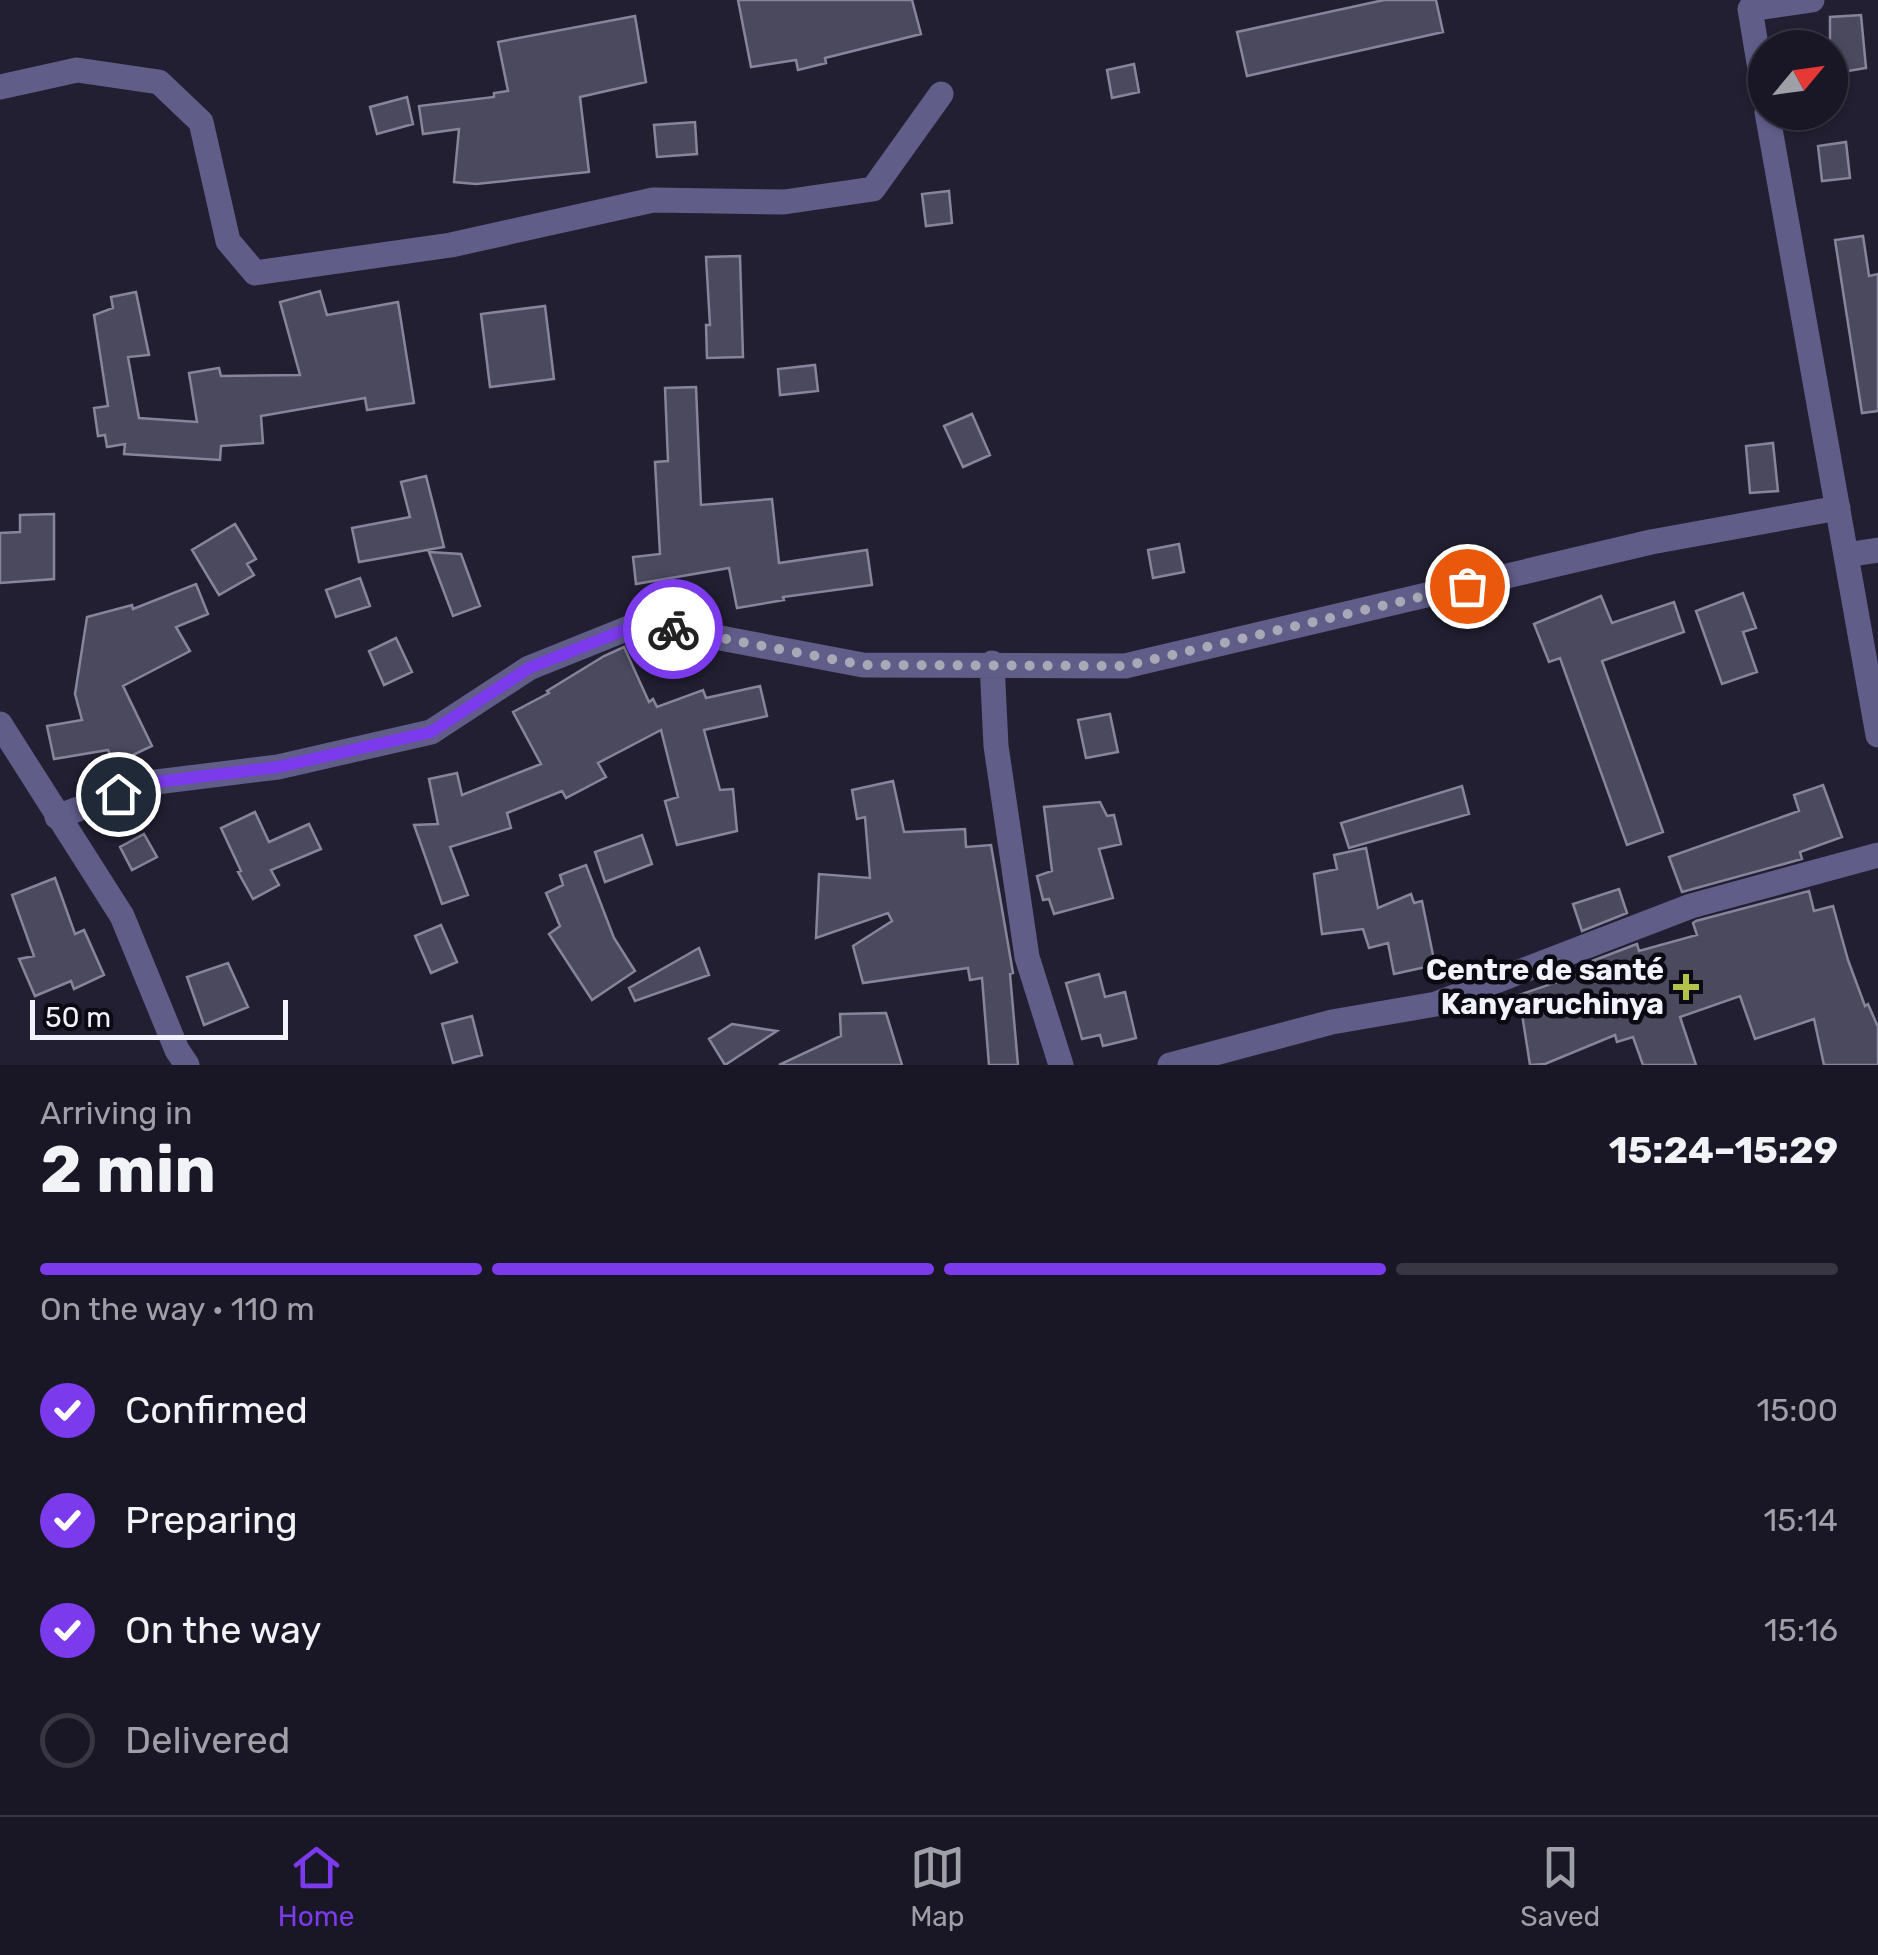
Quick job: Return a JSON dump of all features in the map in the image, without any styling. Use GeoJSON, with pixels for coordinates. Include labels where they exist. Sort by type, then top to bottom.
{"type":"FeatureCollection","features":[{"type":"Feature","properties":{"kind":"street"},"geometry":{"type":"LineString","coordinates":[[1754,30],[1750,8],[1812,0]]}},
{"type":"Feature","properties":{"kind":"street"},"geometry":{"type":"LineString","coordinates":[[0,86],[77,70],[159,82],[201,122],[228,241],[255,273],[450,246],[652,200],[784,202],[873,188],[941,94]]}},
{"type":"Feature","properties":{"kind":"street"},"geometry":{"type":"LineString","coordinates":[[1770,130],[1878,736]]}},
{"type":"Feature","properties":{"kind":"street"},"geometry":{"type":"LineString","coordinates":[[57,817],[148,783],[278,767],[431,732],[529,668],[642,623],[863,665],[1125,666],[1651,542],[1838,508]]}},
{"type":"Feature","properties":{"kind":"street"},"geometry":{"type":"LineString","coordinates":[[1846,556],[1878,550]]}},
{"type":"Feature","properties":{"kind":"street"},"geometry":{"type":"LineString","coordinates":[[992,663],[996,746],[1027,956],[1061,1065]]}},
{"type":"Feature","properties":{"kind":"street"},"geometry":{"type":"LineString","coordinates":[[0,724],[122,916],[177,1050],[187,1065]]}},
{"type":"Feature","properties":{"kind":"street"},"geometry":{"type":"LineString","coordinates":[[1170,1065],[1332,1022],[1436,1004],[1691,906],[1878,854]]}},
{"type":"Feature","properties":{"kind":"building"},"geometry":{"type":"Polygon","coordinates":[[[738,0],[912,0],[921,34],[825,58],[826,63],[798,70],[796,60],[751,67],[738,0]]]}},
{"type":"Feature","properties":{"kind":"building"},"geometry":{"type":"Polygon","coordinates":[[[1384,0],[1436,0],[1443,32],[1247,76],[1237,32],[1384,0]]]}},
{"type":"Feature","properties":{"kind":"building"},"geometry":{"type":"Polygon","coordinates":[[[1861,15],[1866,68],[1848,71],[1848,30],[1830,30],[1830,17],[1861,15]]]}},
{"type":"Feature","properties":{"kind":"building"},"geometry":{"type":"Polygon","coordinates":[[[635,16],[646,82],[580,97],[589,172],[476,184],[454,182],[459,129],[423,134],[419,106],[494,97],[494,93],[508,91],[498,42],[635,16]]]}},
{"type":"Feature","properties":{"kind":"building"},"geometry":{"type":"Polygon","coordinates":[[[1134,64],[1139,92],[1112,98],[1107,70],[1134,64]]]}},
{"type":"Feature","properties":{"kind":"building"},"geometry":{"type":"Polygon","coordinates":[[[407,97],[413,124],[377,134],[370,107],[407,97]]]}},
{"type":"Feature","properties":{"kind":"building"},"geometry":{"type":"Polygon","coordinates":[[[695,122],[697,154],[657,157],[654,125],[695,122]]]}},
{"type":"Feature","properties":{"kind":"building"},"geometry":{"type":"Polygon","coordinates":[[[1846,142],[1850,178],[1822,181],[1818,146],[1846,142]]]}},
{"type":"Feature","properties":{"kind":"building"},"geometry":{"type":"Polygon","coordinates":[[[949,191],[952,223],[926,226],[922,194],[949,191]]]}},
{"type":"Feature","properties":{"kind":"building"},"geometry":{"type":"Polygon","coordinates":[[[1863,236],[1869,276],[1878,274],[1878,411],[1862,413],[1835,240],[1863,236]]]}},
{"type":"Feature","properties":{"kind":"building"},"geometry":{"type":"Polygon","coordinates":[[[740,256],[743,357],[707,358],[706,325],[710,325],[706,257],[740,256]]]}},
{"type":"Feature","properties":{"kind":"building"},"geometry":{"type":"Polygon","coordinates":[[[320,291],[327,315],[398,302],[414,403],[367,410],[365,398],[261,416],[263,443],[221,446],[220,460],[124,454],[125,444],[107,447],[105,435],[98,436],[94,408],[108,406],[94,315],[113,308],[111,297],[136,292],[149,355],[128,357],[139,418],[197,422],[189,373],[219,368],[221,376],[300,375],[280,302],[320,291]]]}},
{"type":"Feature","properties":{"kind":"building"},"geometry":{"type":"Polygon","coordinates":[[[545,306],[554,379],[490,387],[481,314],[545,306]]]}},
{"type":"Feature","properties":{"kind":"building"},"geometry":{"type":"Polygon","coordinates":[[[815,365],[818,391],[780,395],[778,369],[815,365]]]}},
{"type":"Feature","properties":{"kind":"building"},"geometry":{"type":"Polygon","coordinates":[[[696,387],[701,505],[772,499],[779,563],[867,550],[872,585],[783,597],[784,600],[737,608],[729,568],[636,584],[633,557],[660,554],[655,462],[668,461],[665,388],[696,387]]]}},
{"type":"Feature","properties":{"kind":"building"},"geometry":{"type":"Polygon","coordinates":[[[972,414],[990,455],[963,467],[944,426],[972,414]]]}},
{"type":"Feature","properties":{"kind":"building"},"geometry":{"type":"Polygon","coordinates":[[[1773,443],[1778,491],[1750,493],[1746,446],[1773,443]]]}},
{"type":"Feature","properties":{"kind":"building"},"geometry":{"type":"Polygon","coordinates":[[[426,476],[444,547],[359,562],[352,528],[410,517],[401,482],[426,476]]]}},
{"type":"Feature","properties":{"kind":"building"},"geometry":{"type":"Polygon","coordinates":[[[54,514],[54,579],[0,583],[0,533],[20,532],[20,515],[54,514]]]}},
{"type":"Feature","properties":{"kind":"building"},"geometry":{"type":"Polygon","coordinates":[[[235,524],[256,559],[247,564],[254,575],[219,595],[192,550],[235,524]]]}},
{"type":"Feature","properties":{"kind":"building"},"geometry":{"type":"Polygon","coordinates":[[[1179,544],[1184,572],[1153,578],[1148,550],[1179,544]]]}},
{"type":"Feature","properties":{"kind":"building"},"geometry":{"type":"Polygon","coordinates":[[[429,552],[461,554],[480,606],[453,616],[429,552]]]}},
{"type":"Feature","properties":{"kind":"building"},"geometry":{"type":"Polygon","coordinates":[[[360,578],[370,606],[336,617],[326,590],[360,578]]]}},
{"type":"Feature","properties":{"kind":"building"},"geometry":{"type":"Polygon","coordinates":[[[196,584],[208,614],[176,627],[190,651],[123,686],[152,746],[114,764],[108,750],[54,759],[47,726],[82,720],[75,694],[87,617],[132,605],[133,609],[196,584]]]}},
{"type":"Feature","properties":{"kind":"building"},"geometry":{"type":"Polygon","coordinates":[[[1743,593],[1756,628],[1743,632],[1757,672],[1722,684],[1696,611],[1743,593]]]}},
{"type":"Feature","properties":{"kind":"building"},"geometry":{"type":"Polygon","coordinates":[[[1601,596],[1612,623],[1674,602],[1684,632],[1602,661],[1663,832],[1627,845],[1560,658],[1549,662],[1534,624],[1601,596]]]}},
{"type":"Feature","properties":{"kind":"building"},"geometry":{"type":"Polygon","coordinates":[[[396,638],[412,672],[384,685],[369,651],[396,638]]]}},
{"type":"Feature","properties":{"kind":"building"},"geometry":{"type":"Polygon","coordinates":[[[624,647],[649,702],[653,699],[657,707],[703,690],[706,698],[760,686],[767,716],[704,730],[720,790],[733,789],[737,831],[677,845],[665,801],[678,797],[661,730],[598,763],[606,777],[566,798],[562,791],[507,813],[511,828],[450,847],[468,895],[442,904],[414,825],[438,824],[429,779],[457,773],[462,795],[541,764],[513,712],[624,647]]]}},
{"type":"Feature","properties":{"kind":"building"},"geometry":{"type":"Polygon","coordinates":[[[1110,714],[1118,752],[1086,758],[1078,720],[1110,714]]]}},
{"type":"Feature","properties":{"kind":"building"},"geometry":{"type":"Polygon","coordinates":[[[893,781],[904,832],[965,829],[966,847],[991,845],[1013,973],[1010,974],[1018,1065],[989,1065],[982,978],[970,980],[968,968],[863,983],[853,946],[892,921],[888,913],[816,938],[819,874],[870,878],[865,817],[857,819],[852,790],[893,781]]]}},
{"type":"Feature","properties":{"kind":"building"},"geometry":{"type":"Polygon","coordinates":[[[1823,785],[1842,837],[1800,852],[1802,859],[1682,892],[1669,857],[1799,811],[1794,795],[1823,785]]]}},
{"type":"Feature","properties":{"kind":"building"},"geometry":{"type":"Polygon","coordinates":[[[1462,786],[1469,814],[1349,848],[1341,823],[1462,786]]]}},
{"type":"Feature","properties":{"kind":"building"},"geometry":{"type":"Polygon","coordinates":[[[1100,802],[1107,816],[1114,815],[1121,844],[1099,849],[1113,898],[1054,914],[1049,899],[1043,900],[1037,876],[1052,871],[1044,807],[1100,802]]]}},
{"type":"Feature","properties":{"kind":"building"},"geometry":{"type":"Polygon","coordinates":[[[255,812],[269,842],[309,824],[321,849],[271,870],[279,885],[253,899],[221,828],[255,812]]]}},
{"type":"Feature","properties":{"kind":"building"},"geometry":{"type":"Polygon","coordinates":[[[144,834],[157,857],[132,870],[120,847],[144,834]]]}},
{"type":"Feature","properties":{"kind":"building"},"geometry":{"type":"Polygon","coordinates":[[[642,835],[652,864],[605,882],[595,852],[642,835]]]}},
{"type":"Feature","properties":{"kind":"building"},"geometry":{"type":"Polygon","coordinates":[[[1366,848],[1378,908],[1411,894],[1414,903],[1422,901],[1435,965],[1394,974],[1388,943],[1369,948],[1363,929],[1322,934],[1314,874],[1337,869],[1334,855],[1366,848]]]}},
{"type":"Feature","properties":{"kind":"building"},"geometry":{"type":"Polygon","coordinates":[[[586,865],[614,938],[635,971],[592,1000],[549,934],[560,926],[546,893],[563,885],[560,875],[586,865]]]}},
{"type":"Feature","properties":{"kind":"building"},"geometry":{"type":"Polygon","coordinates":[[[55,878],[75,934],[84,930],[104,975],[74,989],[71,981],[35,996],[19,959],[34,956],[12,895],[55,878]]]}},
{"type":"Feature","properties":{"kind":"building"},"geometry":{"type":"Polygon","coordinates":[[[1619,889],[1627,913],[1582,931],[1573,904],[1619,889]]]}},
{"type":"Feature","properties":{"kind":"building"},"geometry":{"type":"Polygon","coordinates":[[[1809,891],[1814,911],[1833,906],[1865,1006],[1868,1004],[1878,1027],[1878,1065],[1824,1065],[1814,1019],[1755,1039],[1740,996],[1680,1017],[1696,1065],[1643,1065],[1633,1037],[1617,1042],[1615,1035],[1545,1064],[1530,1065],[1519,995],[1595,969],[1592,961],[1637,944],[1639,951],[1697,935],[1693,923],[1696,921],[1809,891]]]}},
{"type":"Feature","properties":{"kind":"building"},"geometry":{"type":"Polygon","coordinates":[[[441,925],[457,962],[431,973],[415,936],[441,925]]]}},
{"type":"Feature","properties":{"kind":"building"},"geometry":{"type":"Polygon","coordinates":[[[699,948],[709,975],[635,1001],[629,988],[699,948]]]}},
{"type":"Feature","properties":{"kind":"building"},"geometry":{"type":"Polygon","coordinates":[[[228,963],[248,1007],[204,1025],[187,977],[228,963]]]}},
{"type":"Feature","properties":{"kind":"building"},"geometry":{"type":"Polygon","coordinates":[[[1099,974],[1105,997],[1125,992],[1136,1038],[1103,1046],[1100,1035],[1082,1039],[1066,983],[1099,974]]]}},
{"type":"Feature","properties":{"kind":"building"},"geometry":{"type":"Polygon","coordinates":[[[886,1013],[902,1065],[779,1065],[841,1036],[840,1014],[886,1013]]]}},
{"type":"Feature","properties":{"kind":"building"},"geometry":{"type":"Polygon","coordinates":[[[472,1016],[482,1055],[453,1063],[442,1024],[472,1016]]]}},
{"type":"Feature","properties":{"kind":"building"},"geometry":{"type":"Polygon","coordinates":[[[732,1024],[777,1031],[725,1065],[709,1039],[732,1024]]]}},
{"type":"Feature","properties":{"kind":"way so far"},"geometry":{"type":"LineString","coordinates":[[673,629],[863,665],[1125,666],[1467,586]]}},
{"type":"Feature","properties":{"kind":"place","name":"Centre de santé Kanyaruchinya"},"geometry":{"type":"Point","coordinates":[1686,987]}},
{"type":"Feature","properties":{"kind":"route"},"geometry":{"type":"LineString","coordinates":[[118,794],[148,783],[278,767],[431,732],[529,668],[642,623],[673,629]]}}]}
